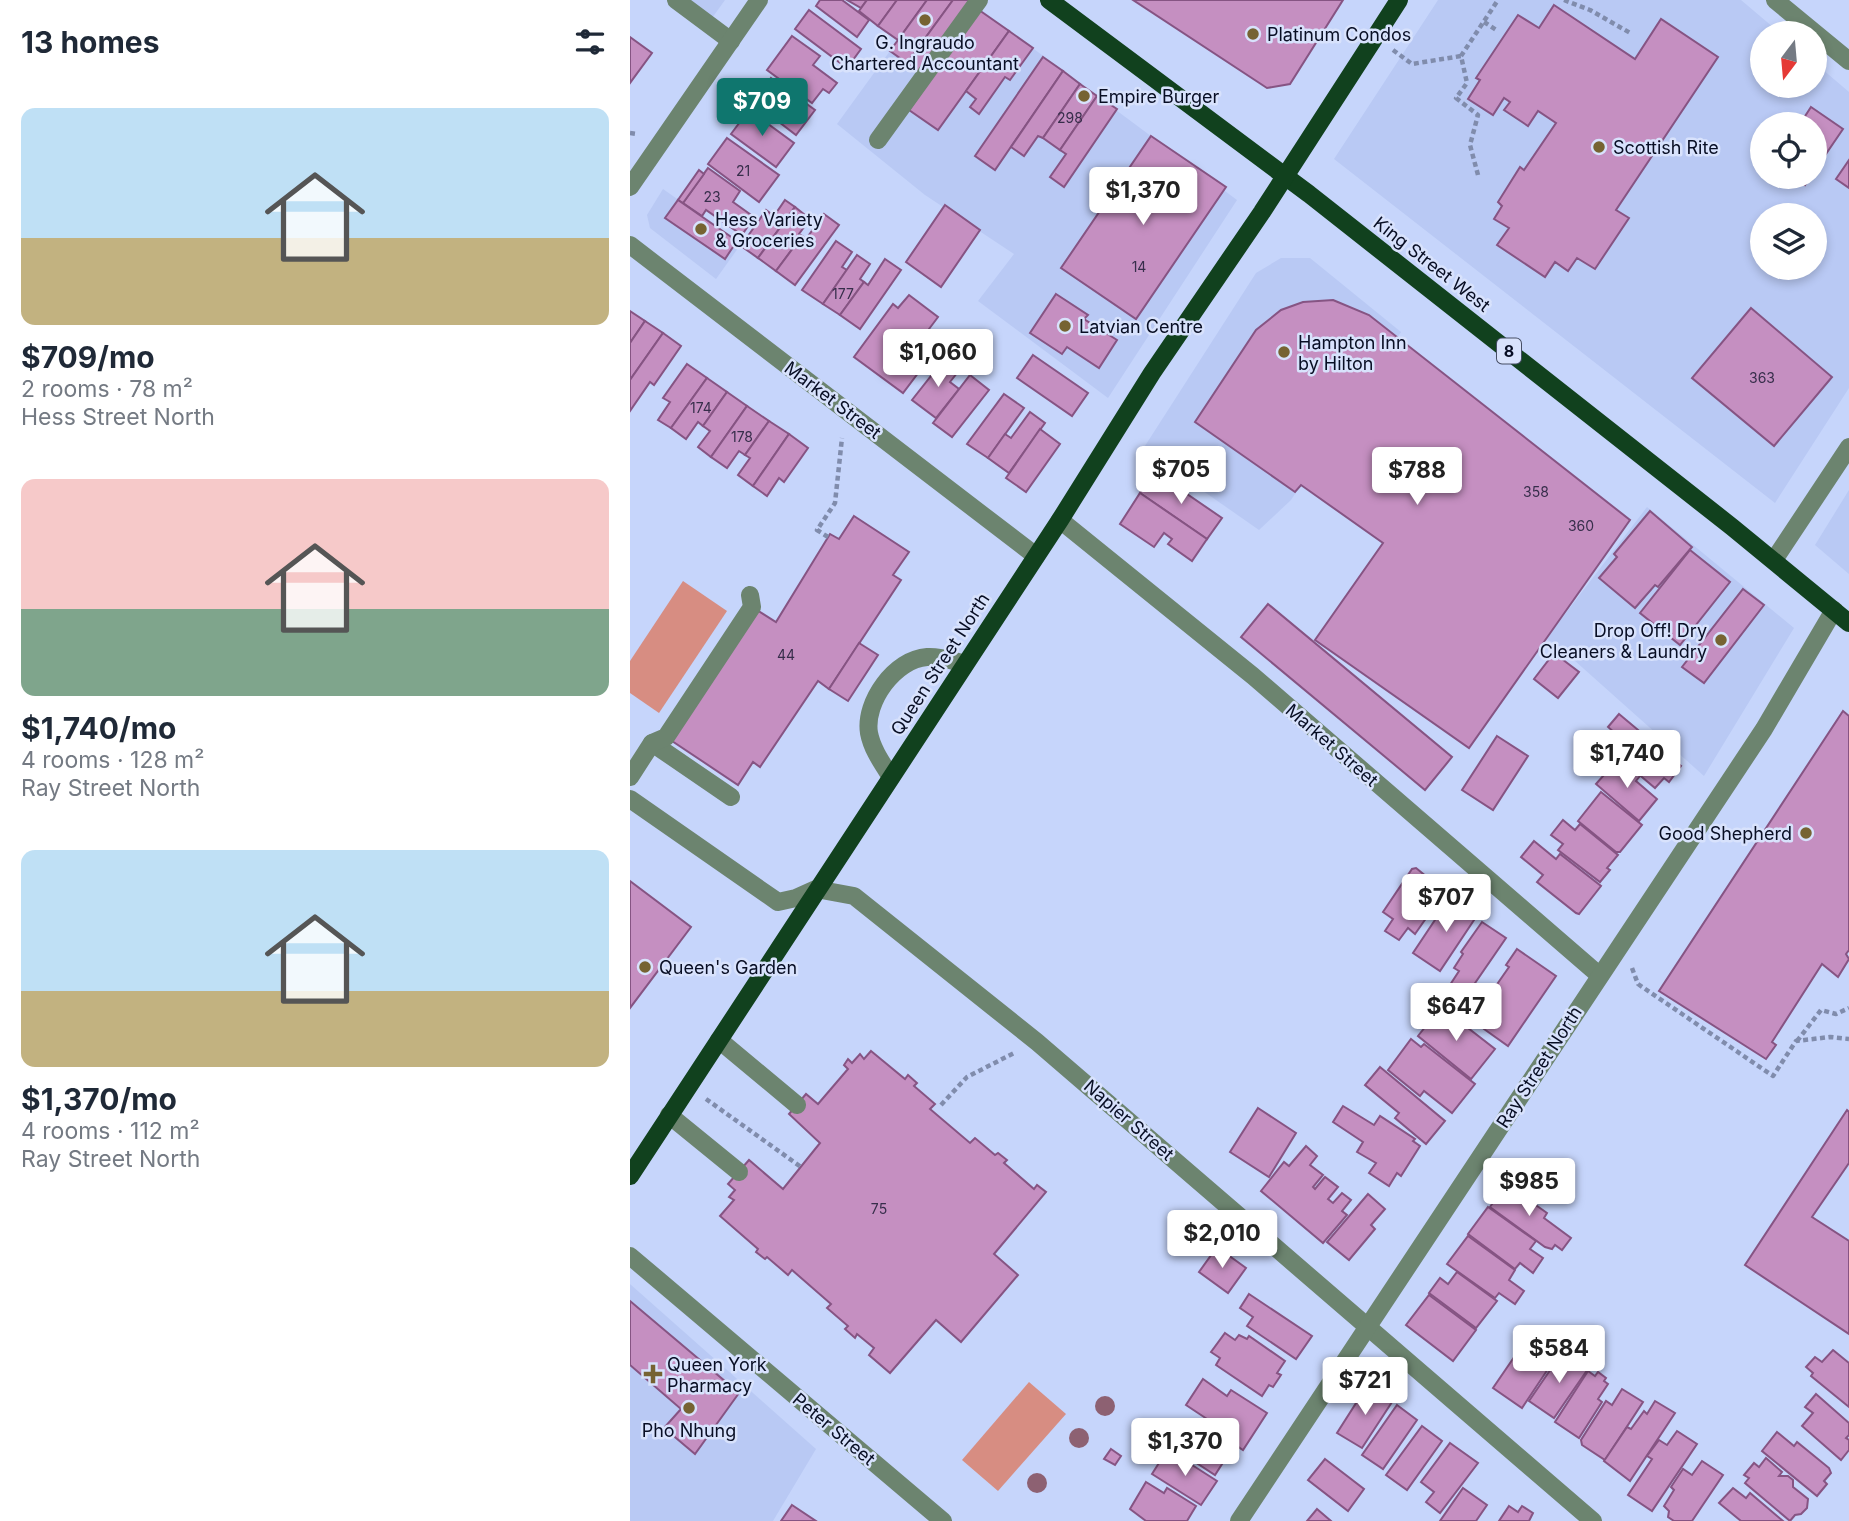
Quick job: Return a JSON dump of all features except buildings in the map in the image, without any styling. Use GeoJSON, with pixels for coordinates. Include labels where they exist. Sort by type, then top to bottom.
{"type":"FeatureCollection","features":[{"type":"Feature","properties":{"kind":"main road","name":"King Street West"},"geometry":{"type":"LineString","coordinates":[[1049,0],[1285,176],[1774,560],[1849,623]]}},
{"type":"Feature","properties":{"kind":"main road","name":"Queen Street North"},"geometry":{"type":"LineString","coordinates":[[630,1176],[1036,556],[1152,373],[1285,176],[1399,0]]}},
{"type":"Feature","properties":{"kind":"street"},"geometry":{"type":"LineString","coordinates":[[676,0],[731,41]]}},
{"type":"Feature","properties":{"kind":"street"},"geometry":{"type":"LineString","coordinates":[[630,187],[759,0]]}},
{"type":"Feature","properties":{"kind":"street"},"geometry":{"type":"LineString","coordinates":[[878,140],[979,0]]}},
{"type":"Feature","properties":{"kind":"street"},"geometry":{"type":"LineString","coordinates":[[1775,0],[1849,61]]}},
{"type":"Feature","properties":{"kind":"street","name":"Market Street"},"geometry":{"type":"LineString","coordinates":[[630,245],[1036,556]]}},
{"type":"Feature","properties":{"kind":"street"},"geometry":{"type":"LineString","coordinates":[[1774,560],[1849,447]]}},
{"type":"Feature","properties":{"kind":"street","name":"Market Street"},"geometry":{"type":"LineString","coordinates":[[1059,520],[1253,676],[1599,975]]}},
{"type":"Feature","properties":{"kind":"street"},"geometry":{"type":"LineString","coordinates":[[630,777],[652,743],[666,737],[752,607],[750,595]]}},
{"type":"Feature","properties":{"kind":"street","name":"Ray Street North"},"geometry":{"type":"LineString","coordinates":[[1238,1521],[1764,729],[1834,610]]}},
{"type":"Feature","properties":{"kind":"street"},"geometry":{"type":"LineString","coordinates":[[891,777],[876,754],[869,730],[871,711],[884,683],[899,667],[915,659],[928,656],[965,664]]}},
{"type":"Feature","properties":{"kind":"street"},"geometry":{"type":"LineString","coordinates":[[652,743],[731,796]]}},
{"type":"Feature","properties":{"kind":"street"},"geometry":{"type":"LineString","coordinates":[[630,799],[779,902],[817,889]]}},
{"type":"Feature","properties":{"kind":"street","name":"Napier Street"},"geometry":{"type":"LineString","coordinates":[[817,889],[854,896],[1037,1042],[1593,1521]]}},
{"type":"Feature","properties":{"kind":"street"},"geometry":{"type":"LineString","coordinates":[[719,1040],[797,1105]]}},
{"type":"Feature","properties":{"kind":"street"},"geometry":{"type":"LineString","coordinates":[[669,1115],[739,1172]]}},
{"type":"Feature","properties":{"kind":"street","name":"Peter Street"},"geometry":{"type":"LineString","coordinates":[[630,1256],[943,1521]]}},
{"type":"Feature","properties":{"kind":"path"},"geometry":{"type":"LineString","coordinates":[[1478,175],[1469,145],[1478,115],[1456,98],[1467,83],[1461,56],[1499,0]]}},
{"type":"Feature","properties":{"kind":"path"},"geometry":{"type":"LineString","coordinates":[[1564,0],[1590,10],[1632,34]]}},
{"type":"Feature","properties":{"kind":"path"},"geometry":{"type":"LineString","coordinates":[[1484,22],[1498,31]]}},
{"type":"Feature","properties":{"kind":"path"},"geometry":{"type":"LineString","coordinates":[[1393,50],[1412,64],[1461,56]]}},
{"type":"Feature","properties":{"kind":"path"},"geometry":{"type":"LineString","coordinates":[[630,133],[637,134]]}},
{"type":"Feature","properties":{"kind":"path"},"geometry":{"type":"LineString","coordinates":[[828,537],[817,530],[835,503],[842,435]]}},
{"type":"Feature","properties":{"kind":"path"},"geometry":{"type":"LineString","coordinates":[[1622,942],[1638,984],[1773,1076],[1821,1010],[1836,1014],[1849,1008]]}},
{"type":"Feature","properties":{"kind":"path"},"geometry":{"type":"LineString","coordinates":[[1796,1041],[1830,1037],[1849,1039]]}},
{"type":"Feature","properties":{"kind":"path"},"geometry":{"type":"LineString","coordinates":[[941,1105],[967,1077],[1037,1042]]}},
{"type":"Feature","properties":{"kind":"path"},"geometry":{"type":"LineString","coordinates":[[688,1086],[801,1167]]}},
{"type":"Feature","properties":{"kind":"shaded area"},"geometry":{"type":"Polygon","coordinates":[[[689,0],[725,0],[712,18],[689,0]]]}},
{"type":"Feature","properties":{"kind":"shaded area"},"geometry":{"type":"Polygon","coordinates":[[[927,0],[968,0],[1237,200],[1108,398],[978,301],[1014,254],[925,195],[837,124],[927,0]]]}},
{"type":"Feature","properties":{"kind":"shaded area"},"geometry":{"type":"Polygon","coordinates":[[[1438,0],[1741,0],[1766,21],[1750,21],[1750,98],[1827,98],[1827,73],[1849,92],[1849,388],[1775,503],[1334,159],[1438,0]]]}},
{"type":"Feature","properties":{"kind":"shaded area"},"geometry":{"type":"Polygon","coordinates":[[[663,189],[741,244],[716,279],[650,228],[647,215],[663,189]]]}},
{"type":"Feature","properties":{"kind":"shaded area"},"geometry":{"type":"Polygon","coordinates":[[[1281,258],[1310,258],[1401,332],[1291,500],[1259,530],[1143,449],[1256,273],[1281,258]]]}},
{"type":"Feature","properties":{"kind":"shaded area"},"geometry":{"type":"Polygon","coordinates":[[[1849,490],[1849,574],[1815,545],[1849,490]]]}},
{"type":"Feature","properties":{"kind":"shaded area"},"geometry":{"type":"Polygon","coordinates":[[[1647,507],[1794,628],[1704,776],[1556,644],[1546,639],[1647,507]]]}},
{"type":"Feature","properties":{"kind":"shaded area"},"geometry":{"type":"Polygon","coordinates":[[[683,581],[727,611],[659,713],[630,693],[630,661],[683,581]]]}},
{"type":"Feature","properties":{"kind":"shaded area"},"geometry":{"type":"Polygon","coordinates":[[[630,1284],[816,1449],[773,1521],[630,1521],[630,1284]]]}},
{"type":"Feature","properties":{"kind":"shaded area"},"geometry":{"type":"Polygon","coordinates":[[[1029,1382],[1066,1414],[998,1491],[962,1460],[1029,1382]]]}},
{"type":"Feature","properties":{"kind":"place","name":"G. Ingraudo Chartered Accountant"},"geometry":{"type":"Point","coordinates":[925,20]}},
{"type":"Feature","properties":{"kind":"place","name":"Platinum Condos"},"geometry":{"type":"Point","coordinates":[1253,34]}},
{"type":"Feature","properties":{"kind":"place","name":"Empire Burger"},"geometry":{"type":"Point","coordinates":[1084,96]}},
{"type":"Feature","properties":{"kind":"place","name":"Scottish Rite"},"geometry":{"type":"Point","coordinates":[1599,147]}},
{"type":"Feature","properties":{"kind":"place","name":"Hess Variety & Groceries"},"geometry":{"type":"Point","coordinates":[701,229]}},
{"type":"Feature","properties":{"kind":"place","name":"Latvian Centre"},"geometry":{"type":"Point","coordinates":[1065,326]}},
{"type":"Feature","properties":{"kind":"place","name":"Hampton Inn by Hilton"},"geometry":{"type":"Point","coordinates":[1284,352]}},
{"type":"Feature","properties":{"kind":"place","name":"Drop Off! Dry Cleaners & Laundry"},"geometry":{"type":"Point","coordinates":[1721,640]}},
{"type":"Feature","properties":{"kind":"place","name":"Good Shepherd"},"geometry":{"type":"Point","coordinates":[1806,833]}},
{"type":"Feature","properties":{"kind":"place","name":"Queen's Garden"},"geometry":{"type":"Point","coordinates":[645,967]}},
{"type":"Feature","properties":{"kind":"place","name":"Queen York Pharmacy"},"geometry":{"type":"Point","coordinates":[653,1374]}},
{"type":"Feature","properties":{"kind":"place","name":"Pho Nhung"},"geometry":{"type":"Point","coordinates":[689,1408]}}]}
